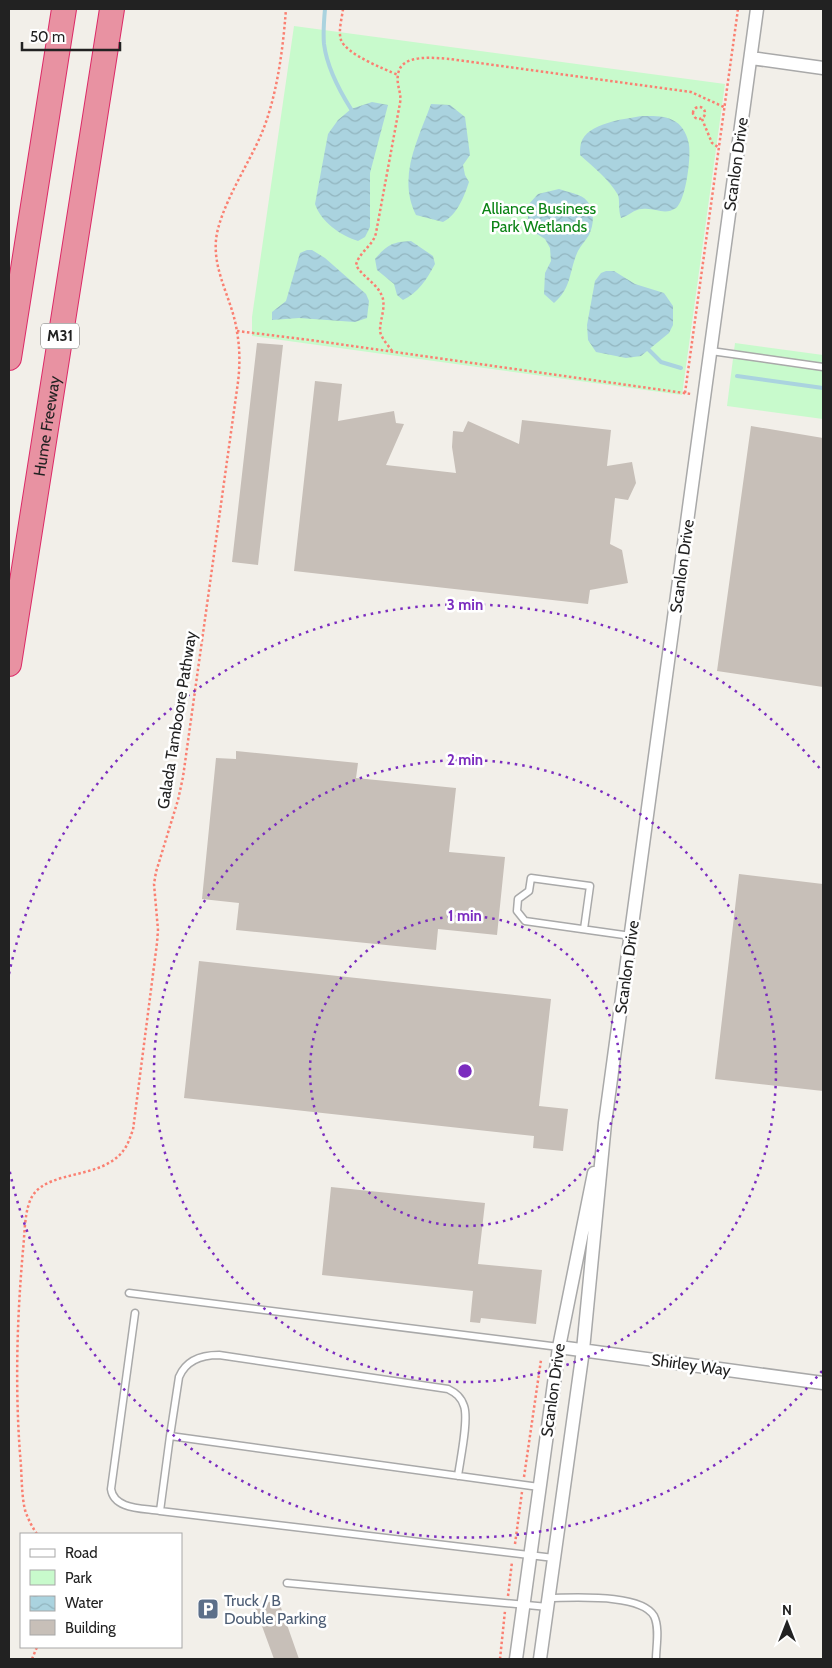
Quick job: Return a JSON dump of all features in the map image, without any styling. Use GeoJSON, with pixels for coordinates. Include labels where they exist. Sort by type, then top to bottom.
{"type":"FeatureCollection","features":[{"type":"Feature","properties":{"kind":"highway"},"geometry":{"type":"LineString","coordinates":[[9,358],[64,9]]}},
{"type":"Feature","properties":{"kind":"highway","name":"Hume Freeway"},"geometry":{"type":"LineString","coordinates":[[9,664],[112,9]]}},
{"type":"Feature","properties":{"kind":"street","name":"Scanlon Drive"},"geometry":{"type":"LineString","coordinates":[[540,1659],[583,1350],[605,1123],[757,9]]}},
{"type":"Feature","properties":{"kind":"street"},"geometry":{"type":"LineString","coordinates":[[751,58],[823,68]]}},
{"type":"Feature","properties":{"kind":"street","name":"Scanlon Drive"},"geometry":{"type":"LineString","coordinates":[[516,1659],[559,1347],[605,1123]]}},
{"type":"Feature","properties":{"kind":"street","name":"Shirley Way"},"geometry":{"type":"LineString","coordinates":[[559,1347],[823,1383]]}},
{"type":"Feature","properties":{"kind":"lane"},"geometry":{"type":"LineString","coordinates":[[711,351],[823,367]]}},
{"type":"Feature","properties":{"kind":"lane"},"geometry":{"type":"LineString","coordinates":[[584,929],[590,886],[531,878],[529,891],[518,899],[517,911],[524,921],[631,936]]}},
{"type":"Feature","properties":{"kind":"lane"},"geometry":{"type":"LineString","coordinates":[[129,1293],[559,1347]]}},
{"type":"Feature","properties":{"kind":"lane"},"geometry":{"type":"LineString","coordinates":[[135,1313],[111,1489],[112,1496],[116,1501],[123,1505],[160,1511],[554,1558]]}},
{"type":"Feature","properties":{"kind":"lane"},"geometry":{"type":"LineString","coordinates":[[160,1511],[179,1377],[183,1369],[190,1362],[198,1358],[218,1355],[448,1389],[461,1398],[466,1414],[458,1476]]}},
{"type":"Feature","properties":{"kind":"lane"},"geometry":{"type":"LineString","coordinates":[[170,1436],[539,1487]]}},
{"type":"Feature","properties":{"kind":"lane"},"geometry":{"type":"LineString","coordinates":[[287,1583],[523,1604],[589,1598],[629,1602],[648,1609],[654,1617],[656,1626],[656,1659]]}},
{"type":"Feature","properties":{"kind":"path","name":"Galada Tamboore Pathway"},"geometry":{"type":"LineString","coordinates":[[37,1533],[26,1511],[19,1437],[16,1354],[26,1222],[30,1202],[36,1191],[46,1184],[93,1170],[109,1162],[124,1150],[133,1130],[157,943],[158,930],[154,891],[156,872],[178,800],[184,767],[238,382],[237,331],[220,275],[216,240],[222,217],[261,133],[271,102],[282,54],[286,9]]}},
{"type":"Feature","properties":{"kind":"path"},"geometry":{"type":"LineString","coordinates":[[343,9],[340,30],[341,41],[346,48],[398,76]]}},
{"type":"Feature","properties":{"kind":"path"},"geometry":{"type":"LineString","coordinates":[[685,393],[738,9]]}},
{"type":"Feature","properties":{"kind":"path"},"geometry":{"type":"LineString","coordinates":[[392,351],[382,337],[380,330],[383,300],[376,287],[360,272],[356,265],[358,258],[372,243],[376,232],[401,97],[398,76],[401,68],[414,59],[450,59],[680,90],[691,92],[724,106]]}},
{"type":"Feature","properties":{"kind":"path"},"geometry":{"type":"LineString","coordinates":[[702,108],[706,99]]}},
{"type":"Feature","properties":{"kind":"path"},"geometry":{"type":"LineString","coordinates":[[702,108],[697,107],[693,112],[696,118],[702,119]]}},
{"type":"Feature","properties":{"kind":"path"},"geometry":{"type":"LineString","coordinates":[[702,108],[705,112],[702,119],[712,143],[718,147]]}},
{"type":"Feature","properties":{"kind":"path"},"geometry":{"type":"LineString","coordinates":[[237,331],[705,395]]}},
{"type":"Feature","properties":{"kind":"path"},"geometry":{"type":"LineString","coordinates":[[500,1659],[506,1603],[541,1360]]}},
{"type":"Feature","properties":{"kind":"green space","name":"Alliance Business Park Wetlands"},"geometry":{"type":"Polygon","coordinates":[[[294,26],[725,84],[682,395],[252,336],[252,317],[294,26]]]}},
{"type":"Feature","properties":{"kind":"green space"},"geometry":{"type":"Polygon","coordinates":[[[735,343],[823,355],[823,419],[727,406],[735,343]]]}},
{"type":"Feature","properties":{"kind":"water"},"geometry":{"type":"Polygon","coordinates":[[[372,102],[388,105],[370,173],[370,227],[365,237],[358,241],[326,222],[315,204],[328,134],[338,120],[351,109],[372,102]]]}},
{"type":"Feature","properties":{"kind":"water"},"geometry":{"type":"Polygon","coordinates":[[[431,104],[450,105],[465,117],[470,155],[463,165],[469,182],[465,194],[456,210],[443,222],[416,215],[408,187],[412,159],[431,104]]]}},
{"type":"Feature","properties":{"kind":"water"},"geometry":{"type":"Polygon","coordinates":[[[642,116],[668,118],[679,124],[683,129],[689,145],[685,188],[680,203],[672,210],[639,209],[621,218],[618,195],[605,178],[580,155],[581,144],[585,136],[598,126],[642,116]]]}},
{"type":"Feature","properties":{"kind":"water"},"geometry":{"type":"Polygon","coordinates":[[[559,189],[585,199],[590,205],[593,222],[589,235],[575,258],[567,285],[554,303],[544,294],[545,273],[551,261],[550,248],[545,239],[534,232],[528,223],[528,205],[538,194],[559,189]]]}},
{"type":"Feature","properties":{"kind":"water"},"geometry":{"type":"Polygon","coordinates":[[[411,241],[433,256],[435,264],[422,285],[403,300],[397,295],[394,284],[377,270],[375,259],[390,245],[411,241]]]}},
{"type":"Feature","properties":{"kind":"water"},"geometry":{"type":"Polygon","coordinates":[[[312,250],[325,258],[366,294],[369,301],[367,318],[355,322],[299,318],[272,320],[272,312],[286,301],[300,253],[312,250]]]}},
{"type":"Feature","properties":{"kind":"water"},"geometry":{"type":"Polygon","coordinates":[[[614,271],[635,284],[664,293],[673,306],[673,325],[669,333],[641,356],[626,358],[596,352],[588,340],[587,325],[595,281],[601,273],[614,271]]]}},
{"type":"Feature","properties":{"kind":"building"},"geometry":{"type":"Polygon","coordinates":[[[257,343],[283,345],[258,565],[232,562],[257,343]]]}},
{"type":"Feature","properties":{"kind":"building"},"geometry":{"type":"Polygon","coordinates":[[[315,381],[342,384],[338,421],[394,411],[396,423],[404,424],[386,465],[456,473],[452,447],[453,431],[463,432],[468,421],[519,444],[522,420],[611,430],[607,466],[632,462],[636,483],[628,500],[615,498],[610,544],[622,550],[628,583],[590,590],[588,604],[294,571],[315,381]]]}},
{"type":"Feature","properties":{"kind":"building"},"geometry":{"type":"Polygon","coordinates":[[[751,426],[823,438],[823,687],[717,671],[751,426]]]}},
{"type":"Feature","properties":{"kind":"building"},"geometry":{"type":"Polygon","coordinates":[[[236,751],[358,763],[356,778],[456,788],[449,852],[505,857],[497,935],[438,929],[436,950],[236,930],[239,903],[202,899],[216,758],[236,759],[236,751]]]}},
{"type":"Feature","properties":{"kind":"building"},"geometry":{"type":"Polygon","coordinates":[[[739,874],[823,884],[823,1091],[715,1079],[739,874]]]}},
{"type":"Feature","properties":{"kind":"building"},"geometry":{"type":"Polygon","coordinates":[[[199,961],[551,999],[539,1106],[568,1109],[563,1151],[533,1148],[534,1136],[184,1098],[199,961]]]}},
{"type":"Feature","properties":{"kind":"building"},"geometry":{"type":"Polygon","coordinates":[[[331,1187],[485,1203],[478,1264],[542,1270],[536,1324],[481,1318],[480,1323],[470,1322],[473,1291],[322,1275],[331,1187]]]}},
{"type":"Feature","properties":{"kind":"building"},"geometry":{"type":"Polygon","coordinates":[[[278,1599],[299,1659],[274,1659],[255,1607],[278,1599]]]}},
{"type":"Feature","properties":{"kind":"waterway"},"geometry":{"type":"LineString","coordinates":[[325,9],[324,44],[328,61],[334,78],[351,109]]}},
{"type":"Feature","properties":{"kind":"waterway"},"geometry":{"type":"LineString","coordinates":[[646,347],[661,362],[681,368]]}},
{"type":"Feature","properties":{"kind":"waterway"},"geometry":{"type":"LineString","coordinates":[[737,376],[823,388]]}},
{"type":"Feature","properties":{"kind":"place","name":"Truck / B Double Parking"},"geometry":{"type":"Point","coordinates":[208,1609]}}]}
